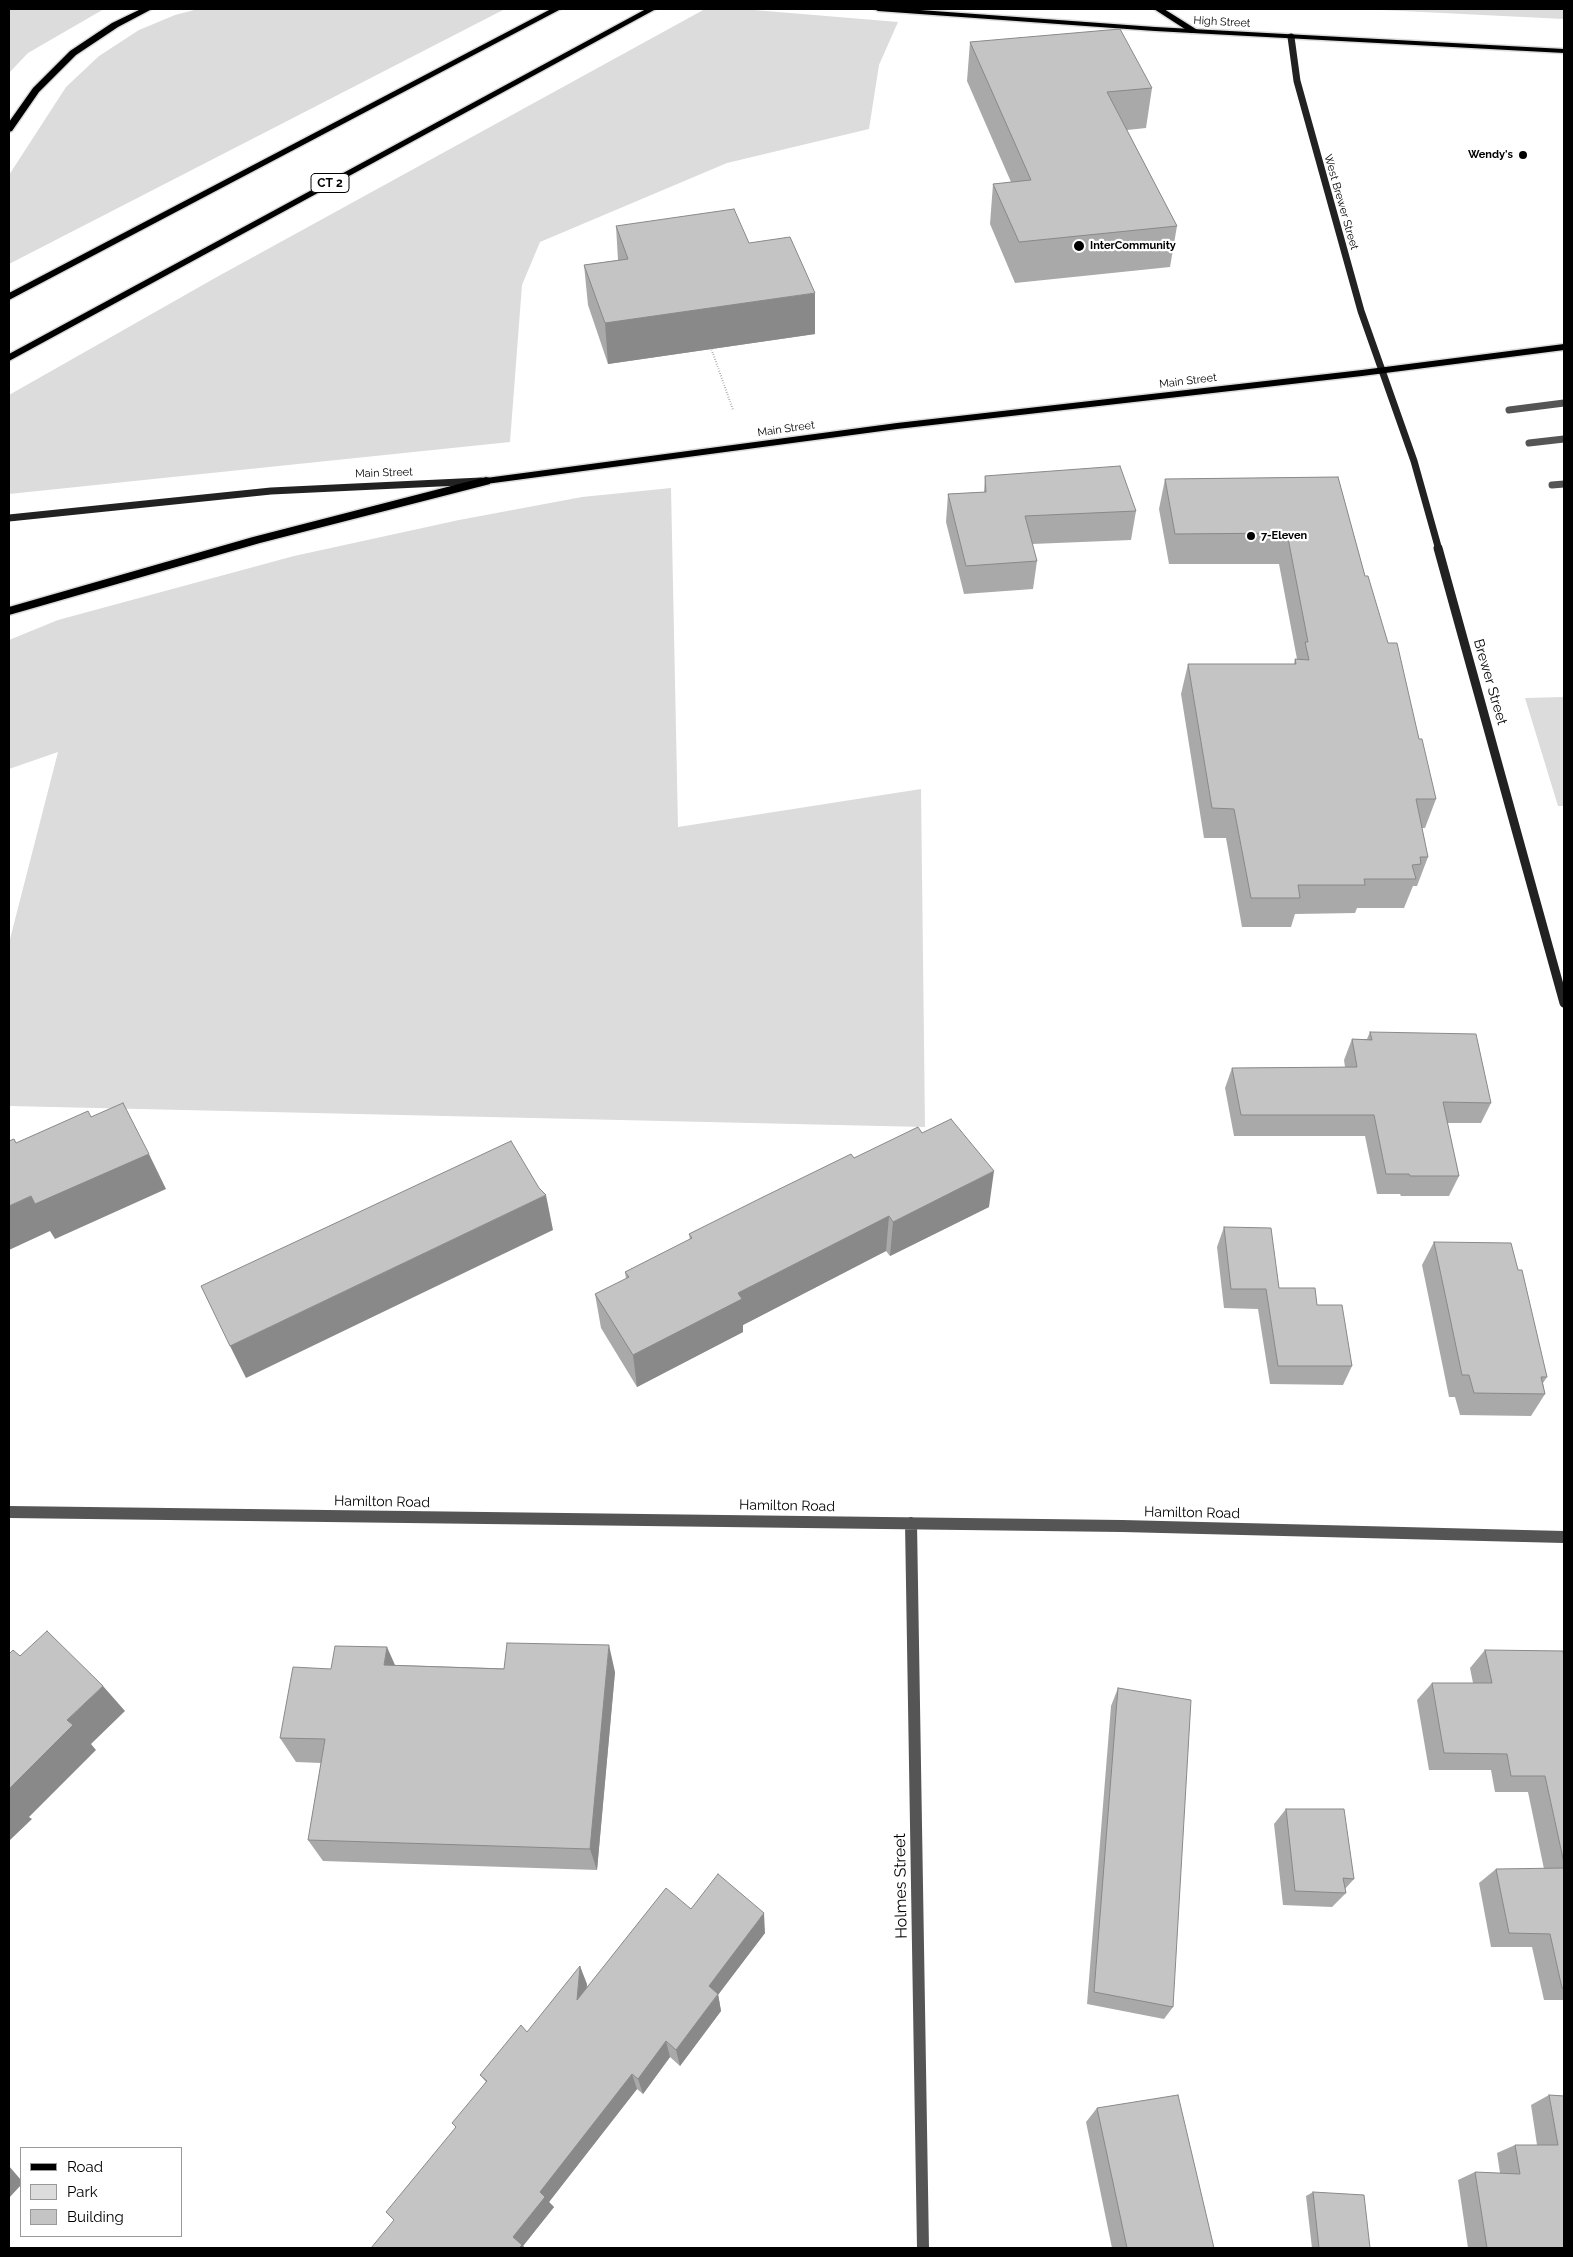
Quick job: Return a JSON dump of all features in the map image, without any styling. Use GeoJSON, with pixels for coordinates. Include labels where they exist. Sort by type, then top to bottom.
{"type":"FeatureCollection","features":[{"type":"Feature","properties":{"kind":"highway"},"geometry":{"type":"LineString","coordinates":[[9,129],[36,90],[73,53],[100,33],[146,9]]}},
{"type":"Feature","properties":{"kind":"highway"},"geometry":{"type":"LineString","coordinates":[[9,297],[557,9]]}},
{"type":"Feature","properties":{"kind":"highway","name":"CT 2"},"geometry":{"type":"LineString","coordinates":[[9,358],[652,9]]}},
{"type":"Feature","properties":{"kind":"highway"},"geometry":{"type":"LineString","coordinates":[[1158,9],[1194,32]]}},
{"type":"Feature","properties":{"kind":"highway"},"geometry":{"type":"LineString","coordinates":[[9,611],[257,540],[486,481]]}},
{"type":"Feature","properties":{"kind":"main road","name":"High Street"},"geometry":{"type":"LineString","coordinates":[[878,9],[1194,32],[1564,51]]}},
{"type":"Feature","properties":{"kind":"main road","name":"West Brewer Street"},"geometry":{"type":"LineString","coordinates":[[1291,37],[1297,81],[1361,311],[1381,370]]}},
{"type":"Feature","properties":{"kind":"main road","name":"Main Street"},"geometry":{"type":"LineString","coordinates":[[9,518],[271,491],[486,481],[898,426],[1564,347]]}},
{"type":"Feature","properties":{"kind":"main road","name":"Brewer Street"},"geometry":{"type":"LineString","coordinates":[[1381,370],[1404,432],[1423,492],[1564,1003]]}},
{"type":"Feature","properties":{"kind":"street"},"geometry":{"type":"LineString","coordinates":[[1509,410],[1564,403]]}},
{"type":"Feature","properties":{"kind":"street"},"geometry":{"type":"LineString","coordinates":[[1529,443],[1564,439]]}},
{"type":"Feature","properties":{"kind":"street"},"geometry":{"type":"LineString","coordinates":[[1552,485],[1564,484]]}},
{"type":"Feature","properties":{"kind":"street","name":"Hamilton Road"},"geometry":{"type":"LineString","coordinates":[[9,1512],[911,1523],[1564,1537]]}},
{"type":"Feature","properties":{"kind":"street","name":"Holmes Street"},"geometry":{"type":"LineString","coordinates":[[911,1523],[923,2248]]}},
{"type":"Feature","properties":{"kind":"path"},"geometry":{"type":"LineString","coordinates":[[710,344],[733,410]]}},
{"type":"Feature","properties":{"kind":"green space"},"geometry":{"type":"Polygon","coordinates":[[[9,9],[104,9],[28,53],[9,73],[9,9]]]}},
{"type":"Feature","properties":{"kind":"green space"},"geometry":{"type":"Polygon","coordinates":[[[198,9],[505,9],[9,264],[9,175],[66,87],[99,56],[139,30],[175,15],[198,9]]]}},
{"type":"Feature","properties":{"kind":"green space"},"geometry":{"type":"Polygon","coordinates":[[[705,9],[742,9],[898,22],[879,65],[869,129],[727,163],[540,242],[522,285],[510,442],[9,494],[9,395],[215,278],[705,9]]]}},
{"type":"Feature","properties":{"kind":"green space"},"geometry":{"type":"Polygon","coordinates":[[[1361,9],[1564,9],[1564,19],[1361,9]]]}},
{"type":"Feature","properties":{"kind":"green space"},"geometry":{"type":"Polygon","coordinates":[[[671,488],[678,827],[921,789],[925,1127],[9,1106],[9,943],[58,752],[9,769],[9,640],[58,620],[294,556],[459,520],[582,497],[671,488]]]}},
{"type":"Feature","properties":{"kind":"green space"},"geometry":{"type":"Polygon","coordinates":[[[1564,697],[1564,806],[1558,806],[1525,698],[1564,697]]]}},
{"type":"Feature","properties":{"kind":"building"},"geometry":{"type":"Polygon","coordinates":[[[1120,29],[1152,88],[1107,92],[1177,226],[1019,242],[993,184],[1031,180],[970,42],[1120,29]]]}},
{"type":"Feature","properties":{"kind":"building"},"geometry":{"type":"Polygon","coordinates":[[[734,209],[749,243],[790,237],[815,293],[605,323],[584,265],[628,259],[616,226],[734,209]]]}},
{"type":"Feature","properties":{"kind":"building"},"geometry":{"type":"Polygon","coordinates":[[[1120,466],[1136,511],[1025,516],[1037,561],[966,566],[948,494],[986,492],[985,476],[1120,466]]]}},
{"type":"Feature","properties":{"kind":"building"},"geometry":{"type":"Polygon","coordinates":[[[1338,477],[1365,576],[1368,576],[1388,643],[1397,643],[1419,739],[1422,739],[1436,799],[1416,799],[1428,857],[1420,857],[1421,864],[1412,865],[1416,879],[1364,879],[1365,885],[1298,885],[1300,898],[1251,898],[1234,809],[1212,808],[1188,664],[1296,664],[1295,659],[1309,660],[1305,642],[1308,642],[1287,533],[1175,534],[1165,479],[1338,477]]]}},
{"type":"Feature","properties":{"kind":"building"},"geometry":{"type":"Polygon","coordinates":[[[1370,1032],[1476,1034],[1491,1103],[1443,1102],[1459,1176],[1386,1174],[1374,1115],[1241,1115],[1232,1068],[1357,1067],[1352,1039],[1372,1040],[1370,1032]]]}},
{"type":"Feature","properties":{"kind":"building"},"geometry":{"type":"Polygon","coordinates":[[[123,1103],[149,1154],[35,1204],[31,1196],[9,1206],[9,1141],[14,1139],[16,1143],[88,1111],[91,1117],[123,1103]]]}},
{"type":"Feature","properties":{"kind":"building"},"geometry":{"type":"Polygon","coordinates":[[[951,1119],[994,1171],[893,1222],[889,1216],[738,1293],[742,1299],[633,1355],[595,1294],[629,1277],[625,1272],[692,1238],[689,1234],[761,1198],[851,1154],[854,1158],[918,1127],[922,1133],[951,1119]]]}},
{"type":"Feature","properties":{"kind":"building"},"geometry":{"type":"Polygon","coordinates":[[[511,1141],[539,1188],[546,1195],[230,1346],[201,1286],[511,1141]]]}},
{"type":"Feature","properties":{"kind":"building"},"geometry":{"type":"Polygon","coordinates":[[[1224,1227],[1271,1228],[1279,1288],[1315,1288],[1317,1305],[1342,1305],[1352,1366],[1278,1366],[1266,1289],[1231,1289],[1224,1227]]]}},
{"type":"Feature","properties":{"kind":"building"},"geometry":{"type":"Polygon","coordinates":[[[1434,1242],[1511,1243],[1518,1270],[1522,1270],[1547,1377],[1541,1377],[1545,1394],[1474,1393],[1469,1375],[1462,1375],[1434,1242]]]}},
{"type":"Feature","properties":{"kind":"building"},"geometry":{"type":"Polygon","coordinates":[[[47,1631],[103,1686],[67,1720],[73,1725],[9,1789],[9,1654],[13,1650],[20,1656],[47,1631]]]}},
{"type":"Feature","properties":{"kind":"building"},"geometry":{"type":"Polygon","coordinates":[[[507,1643],[609,1645],[590,1849],[308,1840],[325,1739],[280,1738],[293,1667],[331,1669],[335,1646],[387,1647],[384,1665],[504,1669],[507,1643]]]}},
{"type":"Feature","properties":{"kind":"building"},"geometry":{"type":"Polygon","coordinates":[[[1485,1650],[1563,1651],[1564,1863],[1545,1776],[1511,1776],[1507,1754],[1444,1753],[1432,1683],[1492,1683],[1485,1650]]]}},
{"type":"Feature","properties":{"kind":"building"},"geometry":{"type":"Polygon","coordinates":[[[1118,1688],[1191,1700],[1173,2007],[1094,1992],[1118,1688]]]}},
{"type":"Feature","properties":{"kind":"building"},"geometry":{"type":"Polygon","coordinates":[[[1286,1809],[1344,1809],[1354,1879],[1343,1878],[1346,1893],[1295,1891],[1286,1809]]]}},
{"type":"Feature","properties":{"kind":"building"},"geometry":{"type":"Polygon","coordinates":[[[1564,1868],[1564,1988],[1562,1988],[1550,1934],[1509,1933],[1496,1869],[1564,1868]]]}},
{"type":"Feature","properties":{"kind":"building"},"geometry":{"type":"Polygon","coordinates":[[[718,1874],[764,1913],[709,1986],[718,1994],[676,2050],[666,2041],[638,2079],[632,2074],[540,2192],[545,2197],[513,2237],[522,2245],[519,2248],[371,2248],[394,2220],[386,2212],[456,2127],[452,2123],[487,2081],[480,2075],[521,2025],[527,2032],[580,1966],[577,2000],[666,1888],[691,1909],[718,1874]]]}},
{"type":"Feature","properties":{"kind":"building"},"geometry":{"type":"Polygon","coordinates":[[[1178,2095],[1214,2248],[1127,2248],[1097,2108],[1178,2095]]]}},
{"type":"Feature","properties":{"kind":"building"},"geometry":{"type":"Polygon","coordinates":[[[1549,2095],[1564,2096],[1564,2248],[1487,2248],[1475,2172],[1520,2174],[1515,2145],[1558,2145],[1549,2095]]]}},
{"type":"Feature","properties":{"kind":"building"},"geometry":{"type":"Polygon","coordinates":[[[1313,2192],[1364,2195],[1370,2248],[1319,2248],[1313,2192]]]}},
{"type":"Feature","properties":{"kind":"place","name":"Wendy's"},"geometry":{"type":"Point","coordinates":[1523,155]}},
{"type":"Feature","properties":{"kind":"place","name":"InterCommunity"},"geometry":{"type":"Point","coordinates":[1079,246]}},
{"type":"Feature","properties":{"kind":"place","name":"7-Eleven"},"geometry":{"type":"Point","coordinates":[1251,536]}}]}
